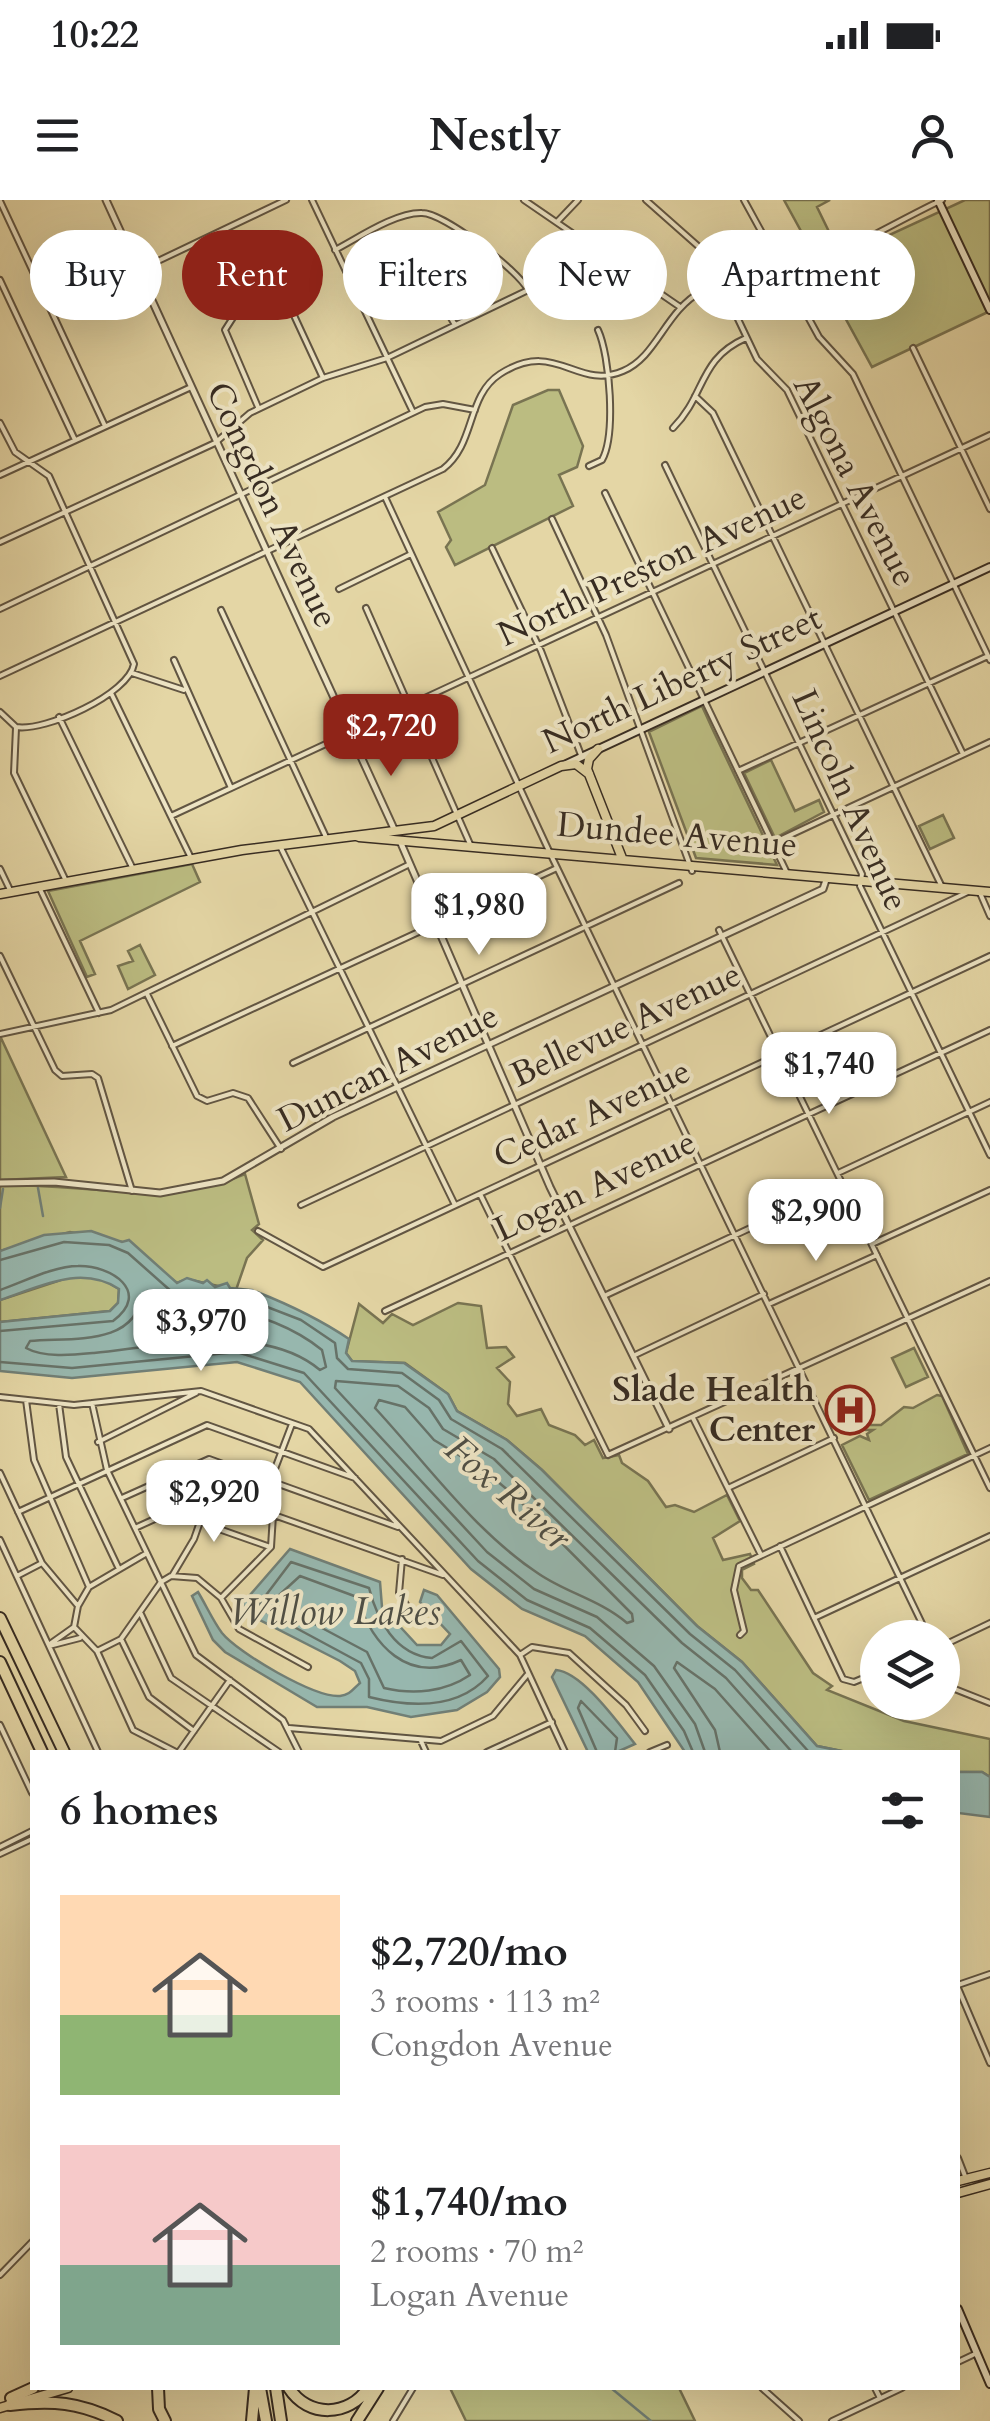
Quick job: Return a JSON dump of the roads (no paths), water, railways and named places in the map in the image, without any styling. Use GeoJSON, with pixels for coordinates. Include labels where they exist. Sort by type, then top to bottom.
{"type":"FeatureCollection","features":[{"type":"Feature","properties":{"kind":"highway"},"geometry":{"type":"LineString","coordinates":[[0,1618],[63,1750]]}},
{"type":"Feature","properties":{"kind":"highway"},"geometry":{"type":"LineString","coordinates":[[0,1662],[41,1750]]}},
{"type":"Feature","properties":{"kind":"highway"},"geometry":{"type":"LineString","coordinates":[[5,2403],[30,2389]]}},
{"type":"Feature","properties":{"kind":"highway"},"geometry":{"type":"LineString","coordinates":[[158,2390],[159,2409],[166,2421]]}},
{"type":"Feature","properties":{"kind":"highway"},"geometry":{"type":"LineString","coordinates":[[252,2421],[258,2390]]}},
{"type":"Feature","properties":{"kind":"highway"},"geometry":{"type":"LineString","coordinates":[[258,2390],[266,2421]]}},
{"type":"Feature","properties":{"kind":"highway"},"geometry":{"type":"LineString","coordinates":[[276,2390],[281,2421]]}},
{"type":"Feature","properties":{"kind":"highway"},"geometry":{"type":"LineString","coordinates":[[291,2390],[304,2404],[328,2410],[350,2406],[366,2390]]}},
{"type":"Feature","properties":{"kind":"highway"},"geometry":{"type":"LineString","coordinates":[[356,2421],[377,2390]]}},
{"type":"Feature","properties":{"kind":"highway"},"geometry":{"type":"LineString","coordinates":[[5,2403],[56,2400],[90,2408],[117,2421]]}},
{"type":"Feature","properties":{"kind":"main road"},"geometry":{"type":"LineString","coordinates":[[940,200],[990,310]]}},
{"type":"Feature","properties":{"kind":"main road","name":"North Liberty Street"},"geometry":{"type":"LineString","coordinates":[[395,830],[434,826],[990,568]]}},
{"type":"Feature","properties":{"kind":"main road"},"geometry":{"type":"LineString","coordinates":[[598,750],[588,760],[588,774],[622,858]]}},
{"type":"Feature","properties":{"kind":"main road"},"geometry":{"type":"LineString","coordinates":[[561,766],[576,764],[588,774]]}},
{"type":"Feature","properties":{"kind":"main road"},"geometry":{"type":"LineString","coordinates":[[399,840],[434,826]]}},
{"type":"Feature","properties":{"kind":"main road","name":"Dundee Avenue"},"geometry":{"type":"LineString","coordinates":[[0,894],[191,858],[362,838],[395,830]]}},
{"type":"Feature","properties":{"kind":"main road","name":"Dundee Avenue"},"geometry":{"type":"LineString","coordinates":[[362,838],[470,844],[691,868],[981,891]]}},
{"type":"Feature","properties":{"kind":"main road"},"geometry":{"type":"LineString","coordinates":[[604,857],[615,844]]}},
{"type":"Feature","properties":{"kind":"main road"},"geometry":{"type":"LineString","coordinates":[[962,2180],[990,2172]]}},
{"type":"Feature","properties":{"kind":"main road"},"geometry":{"type":"LineString","coordinates":[[960,2194],[990,2184]]}},
{"type":"Feature","properties":{"kind":"main road"},"geometry":{"type":"LineString","coordinates":[[960,2315],[990,2384]]}},
{"type":"Feature","properties":{"kind":"main road"},"geometry":{"type":"LineString","coordinates":[[5,2403],[41,2390]]}},
{"type":"Feature","properties":{"kind":"main road"},"geometry":{"type":"LineString","coordinates":[[5,2403],[60,2390]]}},
{"type":"Feature","properties":{"kind":"street","name":"Congdon Avenue"},"geometry":{"type":"LineString","coordinates":[[106,200],[119,230]]}},
{"type":"Feature","properties":{"kind":"street"},"geometry":{"type":"LineString","coordinates":[[162,259],[286,200]]}},
{"type":"Feature","properties":{"kind":"street"},"geometry":{"type":"LineString","coordinates":[[312,200],[413,412]]}},
{"type":"Feature","properties":{"kind":"street"},"geometry":{"type":"LineString","coordinates":[[524,200],[568,230]]}},
{"type":"Feature","properties":{"kind":"street"},"geometry":{"type":"LineString","coordinates":[[557,222],[578,200]]}},
{"type":"Feature","properties":{"kind":"street","name":"Algona Avenue"},"geometry":{"type":"LineString","coordinates":[[646,200],[687,236]]}},
{"type":"Feature","properties":{"kind":"street"},"geometry":{"type":"LineString","coordinates":[[744,200],[760,230]]}},
{"type":"Feature","properties":{"kind":"street"},"geometry":{"type":"LineString","coordinates":[[877,230],[940,200]]}},
{"type":"Feature","properties":{"kind":"street"},"geometry":{"type":"LineString","coordinates":[[0,202],[105,426]]}},
{"type":"Feature","properties":{"kind":"street"},"geometry":{"type":"LineString","coordinates":[[336,250],[406,216],[428,213],[512,269],[523,283]]}},
{"type":"Feature","properties":{"kind":"street"},"geometry":{"type":"LineString","coordinates":[[0,280],[75,440]]}},
{"type":"Feature","properties":{"kind":"street"},"geometry":{"type":"LineString","coordinates":[[259,409],[225,332],[247,300],[270,289],[282,294],[323,378]]}},
{"type":"Feature","properties":{"kind":"street"},"geometry":{"type":"LineString","coordinates":[[0,542],[215,443],[234,422],[323,378],[387,358],[523,292]]}},
{"type":"Feature","properties":{"kind":"street"},"geometry":{"type":"LineString","coordinates":[[667,297],[680,306]]}},
{"type":"Feature","properties":{"kind":"street"},"geometry":{"type":"LineString","coordinates":[[0,676],[385,497],[453,461],[494,378],[532,360],[552,360],[586,374],[606,376],[641,360],[680,306],[687,302]]}},
{"type":"Feature","properties":{"kind":"street","name":"Congdon Avenue"},"geometry":{"type":"LineString","coordinates":[[159,320],[395,830],[540,1166],[669,1429]]}},
{"type":"Feature","properties":{"kind":"street"},"geometry":{"type":"LineString","coordinates":[[453,320],[455,324]]}},
{"type":"Feature","properties":{"kind":"street","name":"Algona Avenue"},"geometry":{"type":"LineString","coordinates":[[738,320],[759,362],[788,393],[963,754]]}},
{"type":"Feature","properties":{"kind":"street"},"geometry":{"type":"LineString","coordinates":[[738,770],[989,657],[850,370],[819,337],[810,320]]}},
{"type":"Feature","properties":{"kind":"street"},"geometry":{"type":"LineString","coordinates":[[589,466],[601,462],[608,448],[606,376],[598,330]]}},
{"type":"Feature","properties":{"kind":"street"},"geometry":{"type":"LineString","coordinates":[[673,428],[715,357],[746,338]]}},
{"type":"Feature","properties":{"kind":"street"},"geometry":{"type":"LineString","coordinates":[[913,348],[990,509]]}},
{"type":"Feature","properties":{"kind":"street"},"geometry":{"type":"LineString","coordinates":[[0,475],[189,388]]}},
{"type":"Feature","properties":{"kind":"street"},"geometry":{"type":"LineString","coordinates":[[695,396],[712,412],[942,887]]}},
{"type":"Feature","properties":{"kind":"street"},"geometry":{"type":"LineString","coordinates":[[0,609],[241,498],[413,412],[443,404],[475,410]]}},
{"type":"Feature","properties":{"kind":"street"},"geometry":{"type":"LineString","coordinates":[[0,423],[15,452],[47,472],[132,652],[132,672],[111,693],[59,718],[36,727],[16,727],[0,712]]}},
{"type":"Feature","properties":{"kind":"street","name":"North Preston Avenue"},"geometry":{"type":"LineString","coordinates":[[171,816],[990,435]]}},
{"type":"Feature","properties":{"kind":"street","name":"Lincoln Avenue"},"geometry":{"type":"LineString","coordinates":[[664,466],[799,743],[883,934],[990,1155]]}},
{"type":"Feature","properties":{"kind":"street"},"geometry":{"type":"LineString","coordinates":[[605,493],[787,874]]}},
{"type":"Feature","properties":{"kind":"street"},"geometry":{"type":"LineString","coordinates":[[385,497],[557,868],[921,1620]]}},
{"type":"Feature","properties":{"kind":"street"},"geometry":{"type":"LineString","coordinates":[[552,519],[598,618],[691,868]]}},
{"type":"Feature","properties":{"kind":"street"},"geometry":{"type":"LineString","coordinates":[[492,548],[539,646],[581,755]]}},
{"type":"Feature","properties":{"kind":"street"},"geometry":{"type":"LineString","coordinates":[[338,588],[412,554]]}},
{"type":"Feature","properties":{"kind":"street"},"geometry":{"type":"LineString","coordinates":[[366,608],[470,844]]}},
{"type":"Feature","properties":{"kind":"street"},"geometry":{"type":"LineString","coordinates":[[220,610],[328,842]]}},
{"type":"Feature","properties":{"kind":"street"},"geometry":{"type":"LineString","coordinates":[[174,660],[231,788]]}},
{"type":"Feature","properties":{"kind":"street"},"geometry":{"type":"LineString","coordinates":[[132,672],[186,692]]}},
{"type":"Feature","properties":{"kind":"street"},"geometry":{"type":"LineString","coordinates":[[111,693],[191,858]]}},
{"type":"Feature","properties":{"kind":"street"},"geometry":{"type":"LineString","coordinates":[[59,718],[133,869]]}},
{"type":"Feature","properties":{"kind":"street"},"geometry":{"type":"LineString","coordinates":[[16,727],[15,776],[66,881]]}},
{"type":"Feature","properties":{"kind":"street"},"geometry":{"type":"LineString","coordinates":[[772,843],[990,742]]}},
{"type":"Feature","properties":{"kind":"street"},"geometry":{"type":"LineString","coordinates":[[280,846],[455,1205]]}},
{"type":"Feature","properties":{"kind":"street"},"geometry":{"type":"LineString","coordinates":[[0,1034],[99,1014],[410,864]]}},
{"type":"Feature","properties":{"kind":"street"},"geometry":{"type":"LineString","coordinates":[[172,1046],[557,868]]}},
{"type":"Feature","properties":{"kind":"street"},"geometry":{"type":"LineString","coordinates":[[0,869],[11,892]]}},
{"type":"Feature","properties":{"kind":"street","name":"Duncan Avenue"},"geometry":{"type":"LineString","coordinates":[[0,1183],[54,1182],[172,1192],[203,1187],[240,1174],[315,1127],[720,933],[825,888],[828,877]]}},
{"type":"Feature","properties":{"kind":"street"},"geometry":{"type":"LineString","coordinates":[[293,1063],[679,883]]}},
{"type":"Feature","properties":{"kind":"street"},"geometry":{"type":"LineString","coordinates":[[39,886],[99,1014]]}},
{"type":"Feature","properties":{"kind":"street"},"geometry":{"type":"LineString","coordinates":[[981,891],[990,916]]}},
{"type":"Feature","properties":{"kind":"street","name":"Bellevue Avenue"},"geometry":{"type":"LineString","coordinates":[[302,1205],[751,994],[981,891]]}},
{"type":"Feature","properties":{"kind":"street"},"geometry":{"type":"LineString","coordinates":[[720,933],[990,1488]]}},
{"type":"Feature","properties":{"kind":"street"},"geometry":{"type":"LineString","coordinates":[[0,956],[59,1074],[92,1074],[100,1082],[132,1191]]}},
{"type":"Feature","properties":{"kind":"street","name":"Cedar Avenue"},"geometry":{"type":"LineString","coordinates":[[258,1232],[323,1266],[990,956]]}},
{"type":"Feature","properties":{"kind":"street"},"geometry":{"type":"LineString","coordinates":[[146,992],[199,1098],[209,1101],[233,1093],[248,1098],[280,1149]]}},
{"type":"Feature","properties":{"kind":"street","name":"Logan Avenue"},"geometry":{"type":"LineString","coordinates":[[385,1311],[990,1030]]}},
{"type":"Feature","properties":{"kind":"street"},"geometry":{"type":"LineString","coordinates":[[838,1174],[990,1102]]}},
{"type":"Feature","properties":{"kind":"street"},"geometry":{"type":"LineString","coordinates":[[604,1296],[844,1185]]}},
{"type":"Feature","properties":{"kind":"street"},"geometry":{"type":"LineString","coordinates":[[872,1244],[990,1190]]}},
{"type":"Feature","properties":{"kind":"street"},"geometry":{"type":"LineString","coordinates":[[480,1194],[608,1455],[990,1281]]}},
{"type":"Feature","properties":{"kind":"street"},"geometry":{"type":"LineString","coordinates":[[769,1304],[877,1254]]}},
{"type":"Feature","properties":{"kind":"street"},"geometry":{"type":"LineString","coordinates":[[632,1356],[764,1294]]}},
{"type":"Feature","properties":{"kind":"street"},"geometry":{"type":"LineString","coordinates":[[98,1442],[200,1391]]}},
{"type":"Feature","properties":{"kind":"street"},"geometry":{"type":"LineString","coordinates":[[0,1397],[92,1404],[200,1391],[309,1429],[520,1654],[562,1750]]}},
{"type":"Feature","properties":{"kind":"street"},"geometry":{"type":"LineString","coordinates":[[26,1400],[34,1460],[90,1587]]}},
{"type":"Feature","properties":{"kind":"street"},"geometry":{"type":"LineString","coordinates":[[59,1404],[66,1457],[118,1568]]}},
{"type":"Feature","properties":{"kind":"street"},"geometry":{"type":"LineString","coordinates":[[92,1404],[98,1442],[108,1470],[196,1655],[289,1728],[299,1750]]}},
{"type":"Feature","properties":{"kind":"street"},"geometry":{"type":"LineString","coordinates":[[694,1418],[760,1555]]}},
{"type":"Feature","properties":{"kind":"street"},"geometry":{"type":"LineString","coordinates":[[260,1510],[292,1424]]}},
{"type":"Feature","properties":{"kind":"street"},"geometry":{"type":"LineString","coordinates":[[18,1512],[207,1425],[359,1480]]}},
{"type":"Feature","properties":{"kind":"street"},"geometry":{"type":"LineString","coordinates":[[728,1488],[834,1438]]}},
{"type":"Feature","properties":{"kind":"street"},"geometry":{"type":"LineString","coordinates":[[740,1635],[744,1630],[734,1590],[734,1572],[760,1555],[990,1448]]}},
{"type":"Feature","properties":{"kind":"street"},"geometry":{"type":"LineString","coordinates":[[121,1498],[209,1458],[402,1528]]}},
{"type":"Feature","properties":{"kind":"street"},"geometry":{"type":"LineString","coordinates":[[0,1473],[42,1563],[78,1606]]}},
{"type":"Feature","properties":{"kind":"street"},"geometry":{"type":"LineString","coordinates":[[136,1528],[212,1493],[447,1577]]}},
{"type":"Feature","properties":{"kind":"street"},"geometry":{"type":"LineString","coordinates":[[212,1493],[219,1529],[271,1547]]}},
{"type":"Feature","properties":{"kind":"street"},"geometry":{"type":"LineString","coordinates":[[97,1652],[121,1639],[194,1540],[202,1516],[192,1501]]}},
{"type":"Feature","properties":{"kind":"street"},"geometry":{"type":"LineString","coordinates":[[221,1598],[271,1547],[273,1515]]}},
{"type":"Feature","properties":{"kind":"street"},"geometry":{"type":"LineString","coordinates":[[814,1618],[990,1536]]}},
{"type":"Feature","properties":{"kind":"street"},"geometry":{"type":"LineString","coordinates":[[0,1540],[97,1750]]}},
{"type":"Feature","properties":{"kind":"street"},"geometry":{"type":"LineString","coordinates":[[780,1546],[845,1680],[860,1680]]}},
{"type":"Feature","properties":{"kind":"street"},"geometry":{"type":"LineString","coordinates":[[147,1553],[90,1587],[78,1606],[74,1627],[80,1638],[97,1652],[133,1730],[174,1750]]}},
{"type":"Feature","properties":{"kind":"street"},"geometry":{"type":"LineString","coordinates":[[402,1559],[399,1593],[418,1624]]}},
{"type":"Feature","properties":{"kind":"street"},"geometry":{"type":"LineString","coordinates":[[17,1576],[42,1563]]}},
{"type":"Feature","properties":{"kind":"street"},"geometry":{"type":"LineString","coordinates":[[171,1576],[197,1578],[221,1598],[239,1629],[308,1667]]}},
{"type":"Feature","properties":{"kind":"street"},"geometry":{"type":"LineString","coordinates":[[140,1612],[172,1678],[276,1750]]}},
{"type":"Feature","properties":{"kind":"street"},"geometry":{"type":"LineString","coordinates":[[960,1637],[990,1623]]}},
{"type":"Feature","properties":{"kind":"street"},"geometry":{"type":"LineString","coordinates":[[49,1646],[56,1636],[74,1627]]}},
{"type":"Feature","properties":{"kind":"street"},"geometry":{"type":"LineString","coordinates":[[49,1646],[80,1638]]}},
{"type":"Feature","properties":{"kind":"street"},"geometry":{"type":"LineString","coordinates":[[121,1639],[149,1697],[194,1731]]}},
{"type":"Feature","properties":{"kind":"street"},"geometry":{"type":"LineString","coordinates":[[520,1654],[532,1647],[570,1653],[626,1704],[646,1731]]}},
{"type":"Feature","properties":{"kind":"street"},"geometry":{"type":"LineString","coordinates":[[289,1728],[440,1740],[494,1716],[526,1675]]}},
{"type":"Feature","properties":{"kind":"street"},"geometry":{"type":"LineString","coordinates":[[180,1750],[230,1680]]}},
{"type":"Feature","properties":{"kind":"street"},"geometry":{"type":"LineString","coordinates":[[960,1691],[990,1702]]}},
{"type":"Feature","properties":{"kind":"street"},"geometry":{"type":"LineString","coordinates":[[491,1750],[552,1722]]}},
{"type":"Feature","properties":{"kind":"street"},"geometry":{"type":"LineString","coordinates":[[0,1725],[30,1789]]}},
{"type":"Feature","properties":{"kind":"street"},"geometry":{"type":"LineString","coordinates":[[421,1741],[425,1750]]}},
{"type":"Feature","properties":{"kind":"street"},"geometry":{"type":"LineString","coordinates":[[655,1750],[667,1745]]}},
{"type":"Feature","properties":{"kind":"street"},"geometry":{"type":"LineString","coordinates":[[0,1846],[30,1832]]}},
{"type":"Feature","properties":{"kind":"street"},"geometry":{"type":"LineString","coordinates":[[0,1854],[30,1840]]}},
{"type":"Feature","properties":{"kind":"street"},"geometry":{"type":"LineString","coordinates":[[960,1986],[990,1974]]}},
{"type":"Feature","properties":{"kind":"street"},"geometry":{"type":"LineString","coordinates":[[960,1992],[990,2064]]}},
{"type":"Feature","properties":{"kind":"street"},"geometry":{"type":"LineString","coordinates":[[0,2275],[30,2244]]}},
{"type":"Feature","properties":{"kind":"street"},"geometry":{"type":"LineString","coordinates":[[960,2361],[977,2353]]}},
{"type":"Feature","properties":{"kind":"street"},"geometry":{"type":"LineString","coordinates":[[393,2421],[412,2390]]}},
{"type":"Feature","properties":{"kind":"street"},"geometry":{"type":"LineString","coordinates":[[764,2390],[799,2421]]}},
{"type":"Feature","properties":{"kind":"street"},"geometry":{"type":"LineString","coordinates":[[876,2390],[880,2398]]}},
{"type":"Feature","properties":{"kind":"street"},"geometry":{"type":"LineString","coordinates":[[832,2421],[898,2390]]}},
{"type":"Feature","properties":{"kind":"water","name":"Fox River"},"geometry":{"type":"Polygon","coordinates":[[[91,1231],[122,1242],[129,1240],[177,1283],[187,1278],[203,1283],[207,1280],[215,1287],[227,1283],[230,1288],[252,1290],[251,1294],[257,1292],[304,1312],[349,1339],[346,1353],[352,1361],[404,1363],[448,1394],[457,1411],[507,1440],[542,1470],[697,1626],[742,1662],[817,1746],[836,1750],[684,1750],[638,1682],[585,1636],[522,1609],[471,1569],[300,1382],[237,1362],[72,1378],[0,1371],[0,1322],[110,1311],[118,1303],[119,1289],[90,1278],[60,1280],[0,1300],[0,1251],[44,1235],[91,1231]]]}},
{"type":"Feature","properties":{"kind":"water","name":"Willow Lakes"},"geometry":{"type":"Polygon","coordinates":[[[290,1549],[380,1582],[382,1607],[417,1645],[441,1645],[450,1634],[420,1602],[424,1590],[437,1595],[499,1669],[500,1677],[487,1692],[457,1710],[411,1717],[367,1707],[317,1707],[225,1652],[213,1640],[192,1596],[198,1592],[222,1633],[278,1673],[328,1695],[346,1694],[360,1683],[355,1671],[340,1661],[244,1612],[243,1603],[290,1549]]]}},
{"type":"Feature","properties":{"kind":"water"},"geometry":{"type":"Polygon","coordinates":[[[556,1670],[577,1679],[635,1744],[622,1750],[587,1750],[552,1677],[556,1670]]]}},
{"type":"Feature","properties":{"kind":"water"},"geometry":{"type":"Polygon","coordinates":[[[960,1772],[982,1772],[990,1777],[990,1817],[960,1813],[960,1772]]]}},
{"type":"Feature","properties":{"kind":"waterway"},"geometry":{"type":"LineString","coordinates":[[38,1188],[43,1216]]}},
{"type":"Feature","properties":{"kind":"waterway"},"geometry":{"type":"LineString","coordinates":[[0,1208],[3,1189]]}},
{"type":"Feature","properties":{"kind":"waterway"},"geometry":{"type":"LineString","coordinates":[[613,2390],[651,2421]]}},
{"type":"Feature","properties":{"kind":"place","name":"Slade Health Center"},"geometry":{"type":"Point","coordinates":[850,1410]}}]}
